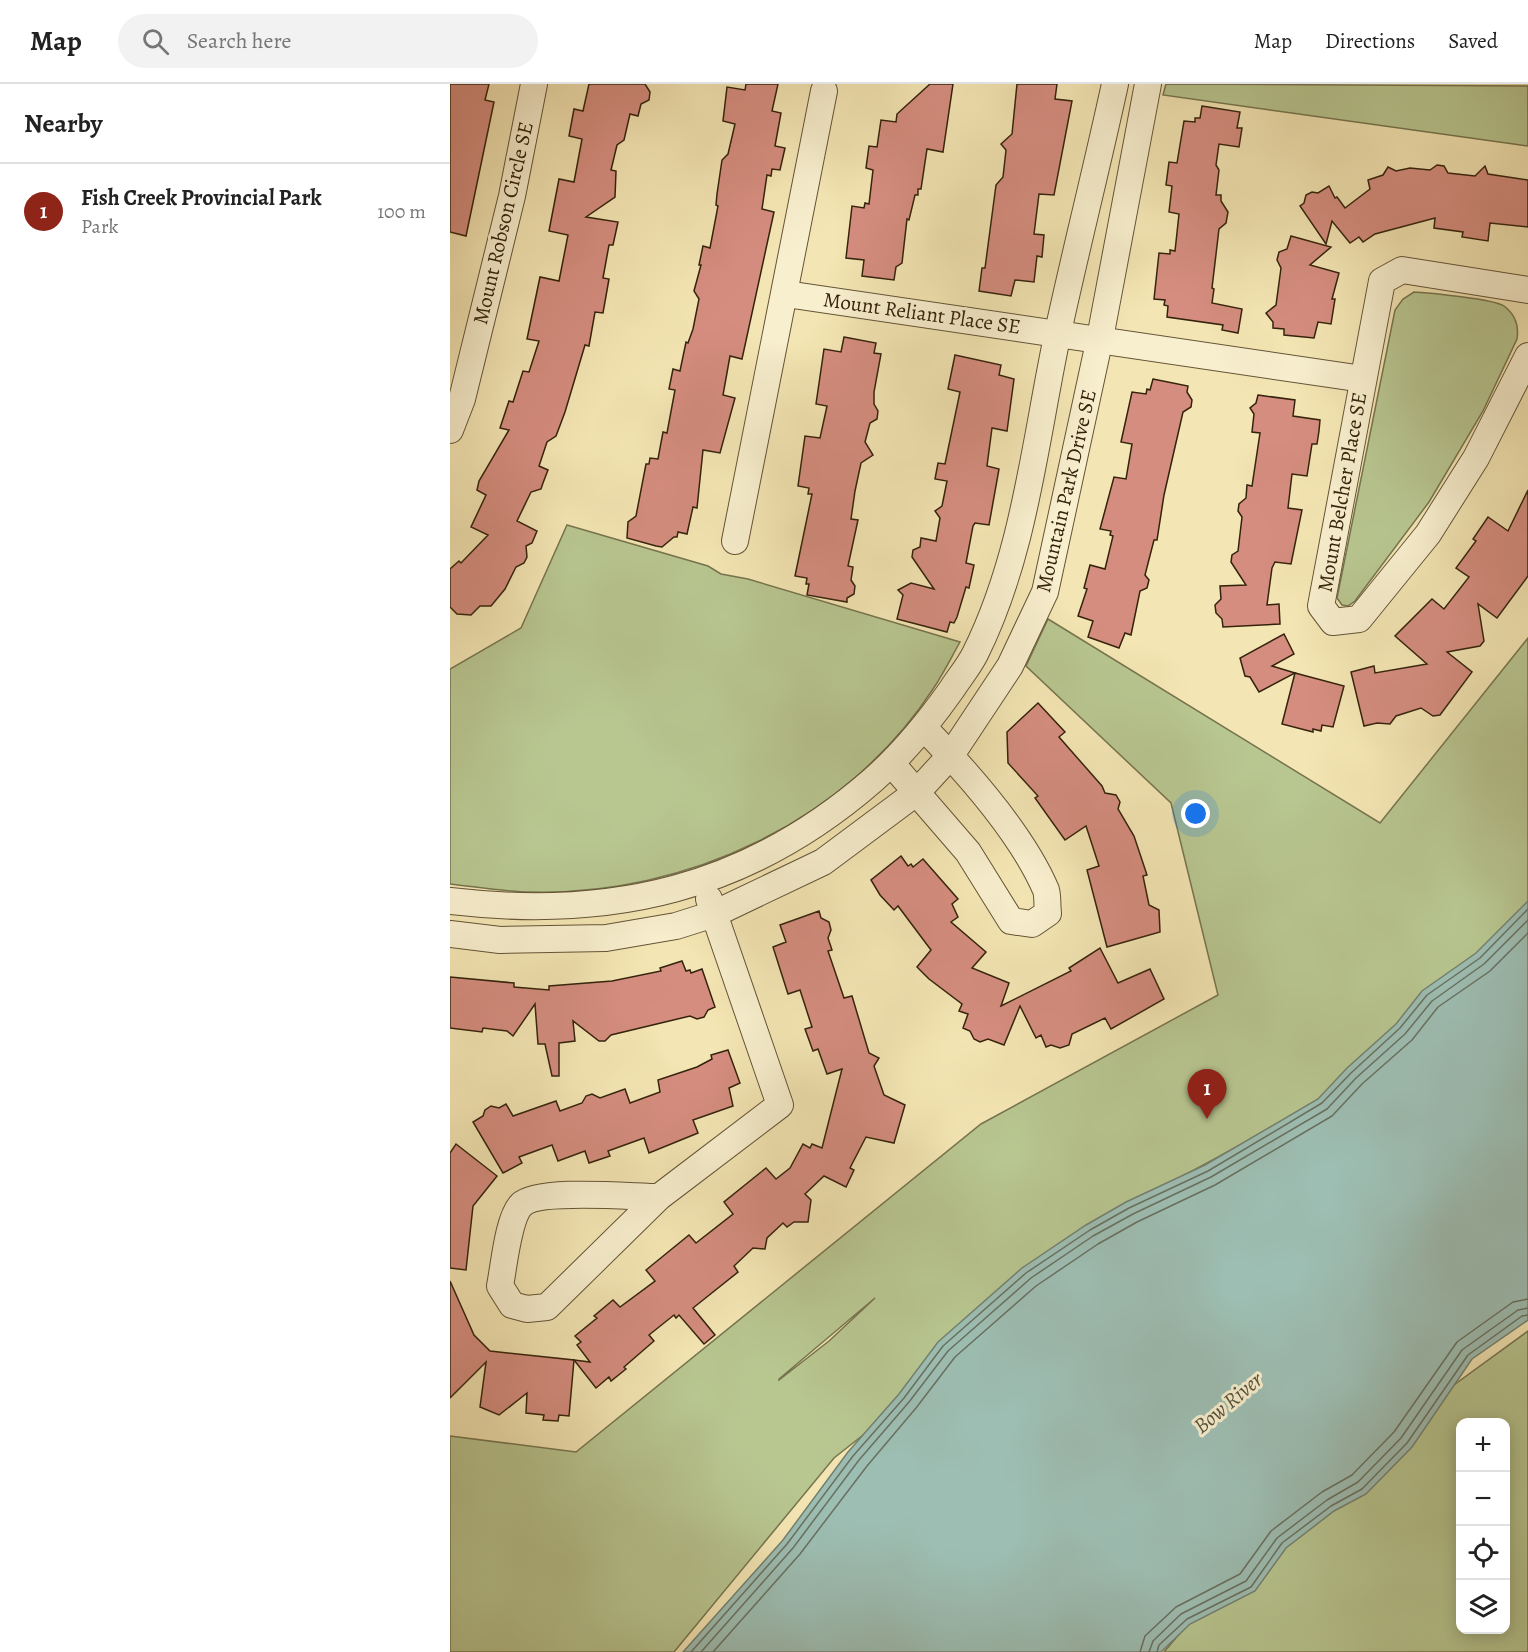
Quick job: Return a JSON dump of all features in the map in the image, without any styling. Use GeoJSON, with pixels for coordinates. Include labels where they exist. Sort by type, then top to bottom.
{"type":"FeatureCollection","features":[{"type":"Feature","properties":{"kind":"street","name":"Mount Robson Circle SE"},"geometry":{"type":"LineString","coordinates":[[450,430],[465,388],[512,196],[534,84]]}},
{"type":"Feature","properties":{"kind":"street","name":"Mountain Park Drive SE"},"geometry":{"type":"LineString","coordinates":[[450,901],[494,906],[563,907],[607,903],[703,882],[764,856],[819,823],[892,764],[924,728],[975,656],[1005,583],[1031,473],[1058,333],[1115,84]]}},
{"type":"Feature","properties":{"kind":"street","name":"Mountain Park Drive SE"},"geometry":{"type":"LineString","coordinates":[[450,934],[500,940],[606,938],[676,926],[714,915],[823,862],[917,792],[951,755],[1010,666],[1045,592],[1100,338],[1148,84]]}},
{"type":"Feature","properties":{"kind":"street"},"geometry":{"type":"LineString","coordinates":[[735,541],[786,294],[824,91]]}},
{"type":"Feature","properties":{"kind":"street","name":"Mount Belcher Place SE"},"geometry":{"type":"LineString","coordinates":[[1528,290],[1402,270],[1382,281],[1321,606],[1334,622],[1359,619],[1428,534],[1476,458],[1528,356]]}},
{"type":"Feature","properties":{"kind":"street","name":"Mount Reliant Place SE"},"geometry":{"type":"LineString","coordinates":[[786,294],[1100,338]]}},
{"type":"Feature","properties":{"kind":"street","name":"Mount Belcher Place SE"},"geometry":{"type":"LineString","coordinates":[[1100,338],[1362,379]]}},
{"type":"Feature","properties":{"kind":"street"},"geometry":{"type":"LineString","coordinates":[[892,764],[968,852],[1011,921],[1032,924],[1048,913],[1047,892],[1010,828],[951,755],[924,728]]}},
{"type":"Feature","properties":{"kind":"street"},"geometry":{"type":"LineString","coordinates":[[659,1197],[544,1195],[522,1204],[513,1220],[500,1286],[512,1305],[527,1310],[547,1306],[659,1197],[780,1105],[703,882]]}},
{"type":"Feature","properties":{"kind":"green space"},"geometry":{"type":"Polygon","coordinates":[[[1166,84],[1528,86],[1528,146],[1163,95],[1166,84]]]}},
{"type":"Feature","properties":{"kind":"green space"},"geometry":{"type":"Polygon","coordinates":[[[1414,292],[1498,303],[1511,313],[1516,321],[1517,339],[1483,411],[1429,502],[1355,601],[1348,606],[1342,605],[1337,598],[1395,310],[1403,299],[1414,292]]]}},
{"type":"Feature","properties":{"kind":"green space"},"geometry":{"type":"Polygon","coordinates":[[[567,525],[708,566],[721,574],[748,579],[960,642],[933,689],[897,736],[856,777],[809,812],[758,841],[704,864],[647,881],[589,890],[521,892],[450,884],[450,669],[521,628],[567,525]]]}},
{"type":"Feature","properties":{"kind":"green space"},"geometry":{"type":"Polygon","coordinates":[[[1048,619],[1380,823],[1528,638],[1528,918],[1309,1108],[1151,1193],[905,1402],[834,1458],[674,1652],[450,1652],[450,1436],[576,1452],[981,1124],[1218,995],[1171,803],[1026,666],[1048,619]],[[875,1298],[779,1380],[829,1341],[875,1298]]]}},
{"type":"Feature","properties":{"kind":"green space"},"geometry":{"type":"Polygon","coordinates":[[[1528,1331],[1528,1652],[1164,1652],[1192,1619],[1447,1390],[1528,1331]]]}},
{"type":"Feature","properties":{"kind":"water","name":"Bow River"},"geometry":{"type":"Polygon","coordinates":[[[1528,901],[1528,1320],[1472,1359],[1412,1447],[1366,1494],[1334,1511],[1286,1548],[1255,1591],[1190,1624],[1161,1652],[683,1652],[783,1540],[848,1452],[899,1394],[938,1342],[1022,1268],[1086,1225],[1126,1202],[1205,1165],[1318,1099],[1347,1068],[1396,1024],[1422,991],[1476,953],[1528,901]]]}},
{"type":"Feature","properties":{"kind":"building"},"geometry":{"type":"Polygon","coordinates":[[[450,84],[489,84],[485,100],[494,102],[466,236],[450,232],[450,84]]]}},
{"type":"Feature","properties":{"kind":"building"},"geometry":{"type":"Polygon","coordinates":[[[589,84],[645,84],[650,92],[649,100],[641,104],[638,116],[630,114],[624,140],[617,145],[611,170],[616,171],[615,197],[586,217],[618,222],[613,245],[609,245],[603,278],[609,279],[603,313],[595,312],[589,346],[585,345],[565,412],[556,436],[547,442],[539,466],[548,470],[541,489],[531,492],[517,521],[537,531],[532,543],[526,546],[527,557],[524,563],[516,567],[505,589],[491,606],[480,606],[471,615],[457,614],[450,607],[450,569],[459,561],[461,563],[488,535],[471,527],[486,495],[477,490],[479,481],[509,430],[500,428],[509,401],[513,402],[523,371],[529,372],[539,341],[527,339],[540,277],[559,281],[568,235],[549,231],[559,179],[574,182],[582,139],[569,136],[574,109],[583,111],[589,84]]]}},
{"type":"Feature","properties":{"kind":"building"},"geometry":{"type":"Polygon","coordinates":[[[746,84],[778,84],[772,111],[781,113],[775,146],[785,148],[780,170],[772,169],[771,176],[767,175],[762,209],[774,212],[742,359],[730,356],[723,395],[735,398],[720,453],[703,450],[697,508],[693,507],[687,534],[678,532],[677,537],[662,547],[656,546],[627,538],[628,522],[636,516],[646,464],[649,464],[650,458],[658,459],[663,432],[667,433],[675,390],[669,389],[673,369],[680,371],[686,342],[688,343],[693,329],[699,299],[694,291],[701,265],[699,265],[703,246],[710,248],[718,206],[716,205],[722,160],[728,154],[735,124],[723,121],[727,87],[745,90],[746,84]]]}},
{"type":"Feature","properties":{"kind":"building"},"geometry":{"type":"Polygon","coordinates":[[[930,84],[953,84],[943,152],[927,149],[921,189],[918,189],[918,195],[915,195],[909,220],[907,219],[902,263],[896,267],[894,280],[862,276],[864,260],[846,258],[852,206],[864,208],[865,203],[869,204],[873,170],[866,168],[869,146],[877,147],[881,120],[896,122],[897,114],[930,84]]]}},
{"type":"Feature","properties":{"kind":"building"},"geometry":{"type":"Polygon","coordinates":[[[1017,84],[1057,84],[1055,99],[1072,101],[1054,195],[1039,194],[1034,234],[1044,235],[1042,257],[1037,256],[1034,282],[1015,280],[1011,296],[979,291],[982,268],[985,268],[996,185],[1003,177],[1006,150],[1001,144],[1012,134],[1017,84]]]}},
{"type":"Feature","properties":{"kind":"building"},"geometry":{"type":"Polygon","coordinates":[[[1202,106],[1240,112],[1237,128],[1242,128],[1239,147],[1219,144],[1216,195],[1221,195],[1221,201],[1228,212],[1226,223],[1219,229],[1212,288],[1214,289],[1212,303],[1242,309],[1238,333],[1222,330],[1223,325],[1167,317],[1168,306],[1164,305],[1165,300],[1154,299],[1159,253],[1170,254],[1170,250],[1175,251],[1179,214],[1169,212],[1172,186],[1166,185],[1169,162],[1177,163],[1184,121],[1195,122],[1195,118],[1200,118],[1202,106]]]}},
{"type":"Feature","properties":{"kind":"building"},"geometry":{"type":"Polygon","coordinates":[[[1437,165],[1444,166],[1448,173],[1475,176],[1485,166],[1488,174],[1528,180],[1528,227],[1490,223],[1488,241],[1462,237],[1463,232],[1434,228],[1435,218],[1375,234],[1363,242],[1359,237],[1350,243],[1332,221],[1326,244],[1300,206],[1304,203],[1306,195],[1312,192],[1318,193],[1329,186],[1335,198],[1337,197],[1345,208],[1370,189],[1368,180],[1383,175],[1388,167],[1396,171],[1410,168],[1430,170],[1437,165]]]}},
{"type":"Feature","properties":{"kind":"building"},"geometry":{"type":"Polygon","coordinates":[[[1291,236],[1331,247],[1310,265],[1339,273],[1332,299],[1335,299],[1331,324],[1318,322],[1314,338],[1284,335],[1284,329],[1273,328],[1273,322],[1266,313],[1276,305],[1281,268],[1277,260],[1279,252],[1287,249],[1291,236]]]}},
{"type":"Feature","properties":{"kind":"building"},"geometry":{"type":"Polygon","coordinates":[[[844,337],[876,343],[874,353],[881,354],[874,392],[874,404],[878,411],[877,419],[870,423],[865,442],[873,455],[861,463],[851,519],[858,520],[848,566],[853,567],[851,580],[855,586],[854,594],[847,598],[847,602],[807,595],[809,584],[806,584],[807,578],[795,576],[812,494],[808,494],[809,488],[798,486],[805,436],[820,438],[827,406],[816,404],[824,349],[841,352],[844,337]]]}},
{"type":"Feature","properties":{"kind":"building"},"geometry":{"type":"Polygon","coordinates":[[[955,355],[1001,365],[999,375],[1014,379],[1007,431],[992,428],[987,466],[999,469],[989,525],[975,523],[973,526],[966,563],[974,565],[969,588],[966,587],[957,617],[954,623],[950,622],[947,632],[897,619],[903,595],[898,590],[911,583],[934,589],[912,557],[913,550],[920,547],[921,538],[936,541],[940,518],[935,511],[942,506],[947,481],[935,479],[938,463],[945,464],[960,392],[948,389],[955,355]]]}},
{"type":"Feature","properties":{"kind":"building"},"geometry":{"type":"Polygon","coordinates":[[[1153,379],[1188,386],[1187,392],[1192,400],[1191,407],[1183,412],[1164,495],[1157,540],[1154,540],[1145,575],[1149,580],[1147,588],[1140,591],[1131,635],[1125,633],[1119,648],[1088,637],[1093,621],[1078,616],[1087,589],[1084,588],[1090,565],[1105,569],[1113,536],[1110,535],[1111,531],[1100,529],[1114,477],[1126,479],[1132,444],[1121,442],[1132,392],[1146,394],[1147,389],[1150,390],[1153,379]]]}},
{"type":"Feature","properties":{"kind":"building"},"geometry":{"type":"Polygon","coordinates":[[[1258,395],[1295,400],[1293,416],[1320,420],[1319,431],[1317,444],[1312,444],[1307,476],[1292,474],[1288,508],[1302,510],[1291,564],[1275,562],[1272,568],[1267,605],[1279,604],[1280,624],[1223,627],[1215,605],[1221,599],[1220,586],[1246,585],[1231,562],[1232,555],[1238,551],[1242,517],[1238,511],[1239,504],[1246,498],[1247,485],[1252,486],[1260,433],[1252,432],[1254,414],[1250,408],[1256,403],[1258,395]]]}},
{"type":"Feature","properties":{"kind":"building"},"geometry":{"type":"Polygon","coordinates":[[[1528,490],[1528,576],[1497,618],[1478,604],[1484,641],[1480,646],[1447,652],[1472,672],[1440,715],[1433,716],[1421,708],[1396,716],[1390,724],[1377,723],[1364,726],[1351,672],[1374,666],[1375,673],[1427,664],[1395,636],[1432,599],[1444,609],[1469,577],[1456,568],[1476,541],[1473,539],[1488,517],[1508,531],[1528,490]]]}},
{"type":"Feature","properties":{"kind":"building"},"geometry":{"type":"Polygon","coordinates":[[[1284,634],[1294,654],[1272,666],[1295,673],[1259,692],[1250,677],[1245,676],[1240,658],[1284,634]]]}},
{"type":"Feature","properties":{"kind":"building"},"geometry":{"type":"Polygon","coordinates":[[[1295,673],[1344,686],[1333,727],[1322,725],[1321,731],[1313,729],[1313,732],[1282,724],[1295,673]]]}},
{"type":"Feature","properties":{"kind":"building"},"geometry":{"type":"Polygon","coordinates":[[[1038,703],[1065,732],[1059,737],[1102,786],[1105,793],[1116,795],[1120,802],[1118,809],[1134,836],[1147,875],[1143,876],[1149,905],[1159,910],[1160,932],[1107,947],[1087,870],[1099,866],[1086,826],[1065,840],[1035,798],[1038,796],[1008,763],[1007,732],[1038,703]]]}},
{"type":"Feature","properties":{"kind":"building"},"geometry":{"type":"Polygon","coordinates":[[[901,856],[908,866],[911,864],[913,867],[923,859],[958,899],[952,904],[958,917],[951,922],[986,952],[972,968],[1009,983],[1001,1006],[1071,971],[1069,968],[1100,948],[1118,983],[1150,969],[1164,999],[1111,1029],[1105,1018],[1072,1034],[1069,1045],[1060,1048],[1051,1045],[1046,1047],[1041,1035],[1036,1038],[1020,1006],[1004,1045],[988,1039],[980,1042],[974,1039],[970,1031],[963,1028],[968,1014],[959,1011],[962,1004],[917,967],[931,950],[898,906],[894,910],[880,895],[871,880],[901,856]]]}},
{"type":"Feature","properties":{"kind":"building"},"geometry":{"type":"Polygon","coordinates":[[[819,911],[821,918],[829,922],[831,930],[828,938],[832,950],[828,951],[844,998],[852,996],[869,1053],[879,1058],[874,1066],[884,1095],[905,1105],[894,1143],[866,1137],[850,1168],[854,1170],[846,1187],[824,1176],[805,1194],[811,1200],[808,1222],[794,1222],[787,1227],[783,1223],[767,1238],[765,1249],[753,1248],[734,1266],[738,1272],[693,1308],[715,1335],[704,1344],[679,1315],[676,1318],[674,1315],[649,1335],[654,1341],[624,1367],[626,1369],[611,1381],[609,1377],[596,1388],[574,1360],[590,1362],[577,1345],[581,1342],[575,1336],[597,1318],[594,1316],[613,1300],[620,1307],[655,1281],[646,1270],[689,1235],[696,1243],[733,1214],[724,1202],[766,1168],[776,1179],[790,1168],[803,1144],[810,1148],[812,1144],[822,1148],[842,1069],[827,1074],[818,1049],[813,1051],[805,1029],[812,1027],[800,990],[788,994],[773,947],[786,942],[780,925],[819,911]]]}},
{"type":"Feature","properties":{"kind":"building"},"geometry":{"type":"Polygon","coordinates":[[[682,961],[686,971],[690,970],[691,973],[702,969],[715,1007],[708,1010],[704,1017],[697,1019],[690,1016],[611,1035],[605,1041],[599,1041],[573,1021],[575,1041],[559,1043],[559,1076],[552,1076],[545,1044],[538,1044],[535,1004],[513,1036],[507,1031],[483,1028],[482,1032],[450,1028],[450,977],[514,983],[514,987],[549,990],[549,986],[612,981],[661,971],[660,968],[682,961]]]}},
{"type":"Feature","properties":{"kind":"building"},"geometry":{"type":"Polygon","coordinates":[[[728,1050],[740,1083],[729,1088],[733,1106],[693,1120],[698,1133],[649,1153],[644,1138],[608,1151],[610,1156],[589,1163],[585,1151],[558,1161],[552,1145],[519,1157],[522,1163],[503,1173],[473,1122],[483,1116],[485,1110],[491,1106],[499,1108],[506,1104],[513,1116],[556,1101],[560,1111],[582,1103],[586,1096],[592,1094],[600,1098],[625,1089],[630,1103],[660,1092],[658,1080],[697,1067],[712,1059],[711,1055],[728,1050]]]}},
{"type":"Feature","properties":{"kind":"building"},"geometry":{"type":"Polygon","coordinates":[[[456,1144],[497,1176],[473,1206],[466,1270],[450,1268],[450,1153],[456,1144]]]}},
{"type":"Feature","properties":{"kind":"building"},"geometry":{"type":"Polygon","coordinates":[[[450,1281],[474,1335],[490,1351],[574,1360],[569,1416],[559,1415],[558,1421],[543,1420],[544,1415],[526,1413],[527,1393],[499,1415],[480,1407],[486,1362],[450,1398],[450,1281]]]}},
{"type":"Feature","properties":{"kind":"place","name":"Fish Creek Provincial Park"},"geometry":{"type":"Point","coordinates":[1207,1119]}}]}
